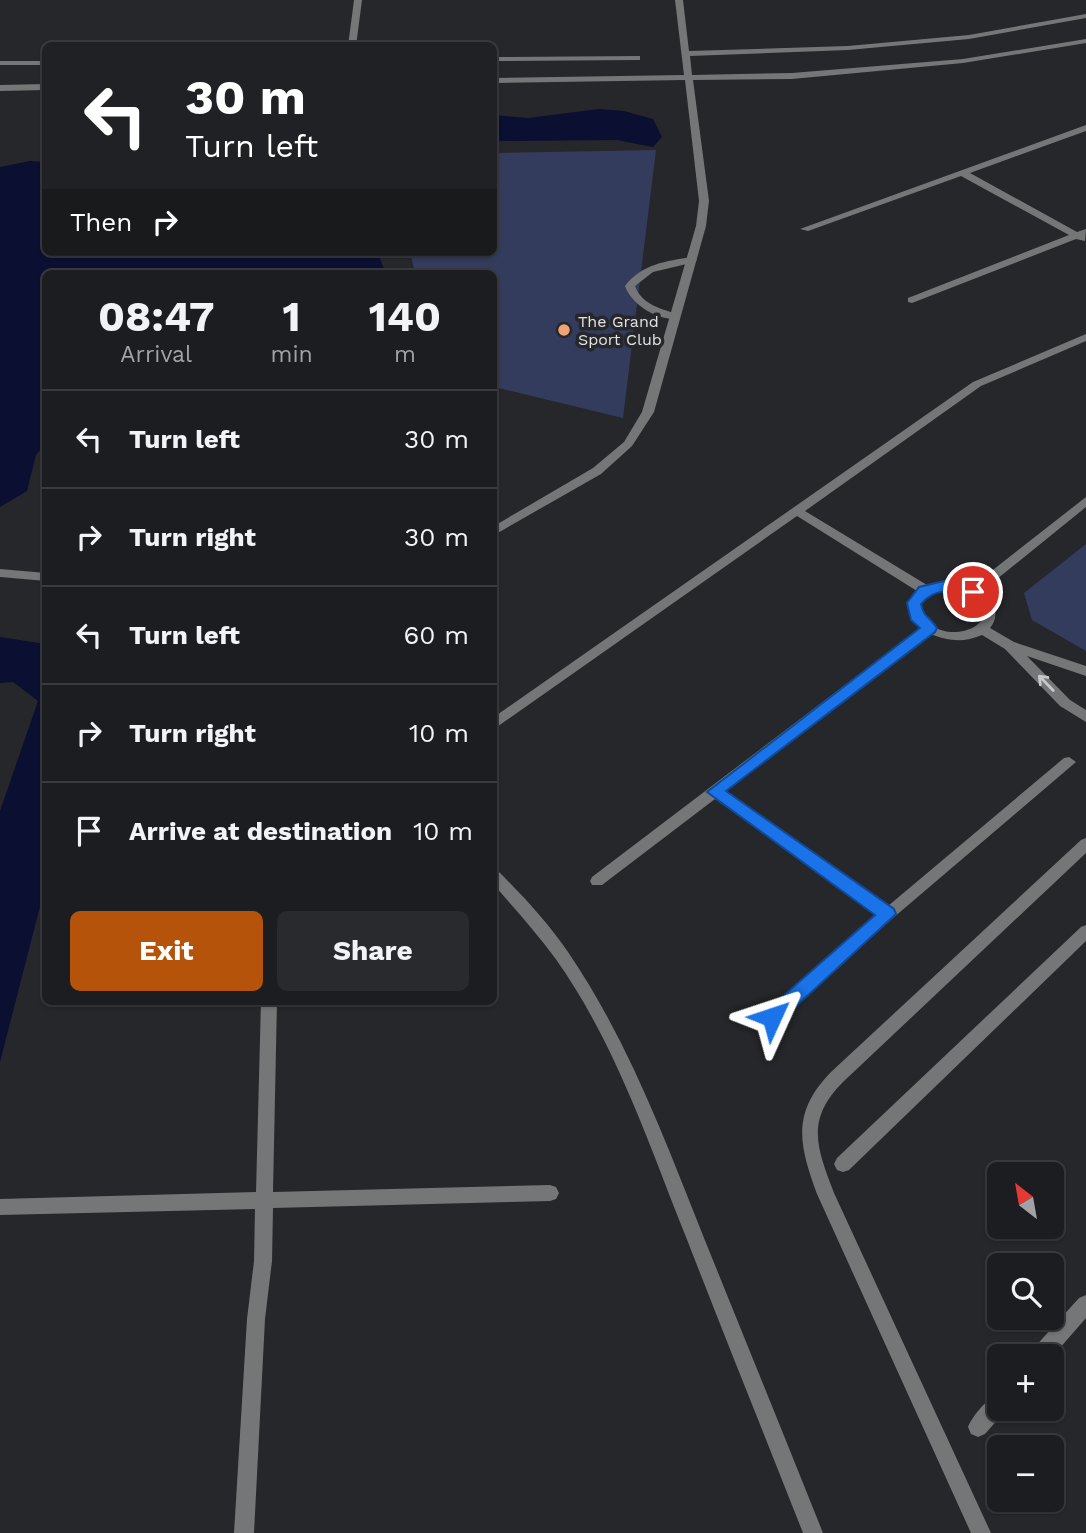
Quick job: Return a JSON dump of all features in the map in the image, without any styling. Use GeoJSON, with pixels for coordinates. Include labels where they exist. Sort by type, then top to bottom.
{"type":"FeatureCollection","features":[{"type":"Feature","properties":{"kind":"street"},"geometry":{"type":"LineString","coordinates":[[353,42],[358,0]]}},
{"type":"Feature","properties":{"kind":"street"},"geometry":{"type":"LineString","coordinates":[[497,529],[597,471],[628,444],[648,412],[702,226],[704,201],[679,0]]}},
{"type":"Feature","properties":{"kind":"street"},"geometry":{"type":"LineString","coordinates":[[686,54],[848,48],[969,37],[1086,16]]}},
{"type":"Feature","properties":{"kind":"street"},"geometry":{"type":"LineString","coordinates":[[497,80],[688,79],[862,71],[963,61],[1086,41]]}},
{"type":"Feature","properties":{"kind":"street"},"geometry":{"type":"LineString","coordinates":[[497,59],[637,58]]}},
{"type":"Feature","properties":{"kind":"street"},"geometry":{"type":"LineString","coordinates":[[0,63],[42,63]]}},
{"type":"Feature","properties":{"kind":"street"},"geometry":{"type":"LineString","coordinates":[[0,88],[42,87]]}},
{"type":"Feature","properties":{"kind":"street"},"geometry":{"type":"LineString","coordinates":[[805,229],[1086,128]]}},
{"type":"Feature","properties":{"kind":"street"},"geometry":{"type":"LineString","coordinates":[[963,173],[1083,236]]}},
{"type":"Feature","properties":{"kind":"street"},"geometry":{"type":"LineString","coordinates":[[912,300],[1083,236]]}},
{"type":"Feature","properties":{"kind":"street"},"geometry":{"type":"LineString","coordinates":[[676,317],[642,304],[632,295],[630,286],[637,275],[659,266],[692,260]]}},
{"type":"Feature","properties":{"kind":"street"},"geometry":{"type":"LineString","coordinates":[[497,722],[984,380],[1086,337]]}},
{"type":"Feature","properties":{"kind":"street"},"geometry":{"type":"LineString","coordinates":[[973,592],[1086,501]]}},
{"type":"Feature","properties":{"kind":"street"},"geometry":{"type":"LineString","coordinates":[[797,511],[925,590]]}},
{"type":"Feature","properties":{"kind":"street"},"geometry":{"type":"LineString","coordinates":[[0,573],[42,577]]}},
{"type":"Feature","properties":{"kind":"street"},"geometry":{"type":"LineString","coordinates":[[948,585],[973,592],[989,607],[992,616],[983,630],[961,637],[929,628],[919,620],[914,603],[925,590],[948,585]]}},
{"type":"Feature","properties":{"kind":"street"},"geometry":{"type":"LineString","coordinates":[[597,881],[929,628]]}},
{"type":"Feature","properties":{"kind":"street"},"geometry":{"type":"LineString","coordinates":[[983,630],[1009,645],[1086,671]]}},
{"type":"Feature","properties":{"kind":"street"},"geometry":{"type":"LineString","coordinates":[[1009,645],[1065,703],[1086,717]]}},
{"type":"Feature","properties":{"kind":"street"},"geometry":{"type":"LineString","coordinates":[[772,1017],[888,914],[1069,762]]}},
{"type":"Feature","properties":{"kind":"street"},"geometry":{"type":"LineString","coordinates":[[715,792],[888,914]]}},
{"type":"Feature","properties":{"kind":"street"},"geometry":{"type":"LineString","coordinates":[[981,1533],[826,1194],[809,1149],[810,1124],[819,1096],[847,1067],[1086,844]]}},
{"type":"Feature","properties":{"kind":"street"},"geometry":{"type":"LineString","coordinates":[[497,879],[548,933],[596,1007],[643,1106],[813,1533]]}},
{"type":"Feature","properties":{"kind":"street"},"geometry":{"type":"LineString","coordinates":[[843,1164],[1086,931]]}},
{"type":"Feature","properties":{"kind":"street"},"geometry":{"type":"LineString","coordinates":[[244,1533],[266,1200],[269,1005]]}},
{"type":"Feature","properties":{"kind":"street"},"geometry":{"type":"LineString","coordinates":[[0,1207],[550,1193]]}},
{"type":"Feature","properties":{"kind":"street"},"geometry":{"type":"LineString","coordinates":[[1051,1344],[1086,1304]]}},
{"type":"Feature","properties":{"kind":"street"},"geometry":{"type":"LineString","coordinates":[[978,1427],[987,1417]]}},
{"type":"Feature","properties":{"kind":"shaded area"},"geometry":{"type":"Polygon","coordinates":[[[599,109],[624,111],[653,119],[662,137],[653,147],[617,140],[497,141],[497,115],[528,118],[599,109]]]}},
{"type":"Feature","properties":{"kind":"shaded area","name":"The Grand Sport Club"},"geometry":{"type":"Polygon","coordinates":[[[656,150],[623,418],[497,388],[497,270],[414,270],[411,256],[497,256],[497,153],[656,150]]]}},
{"type":"Feature","properties":{"kind":"shaded area"},"geometry":{"type":"Polygon","coordinates":[[[30,161],[42,162],[42,256],[381,256],[385,270],[42,270],[42,448],[36,455],[27,491],[0,507],[0,167],[30,161]]]}},
{"type":"Feature","properties":{"kind":"shaded area"},"geometry":{"type":"Polygon","coordinates":[[[1086,544],[1086,651],[1032,620],[1024,593],[1086,544]]]}},
{"type":"Feature","properties":{"kind":"shaded area"},"geometry":{"type":"Polygon","coordinates":[[[0,637],[42,644],[42,899],[0,1062],[0,811],[38,701],[13,682],[0,683],[0,637]]]}},
{"type":"Feature","properties":{"kind":"place","name":"The Grand Sport Club"},"geometry":{"type":"Point","coordinates":[564,330]}},
{"type":"Feature","properties":{"kind":"route"},"geometry":{"type":"LineString","coordinates":[[772,1017],[888,914],[715,792],[929,628],[919,620],[914,603],[925,590],[948,585],[973,592]]}}]}
